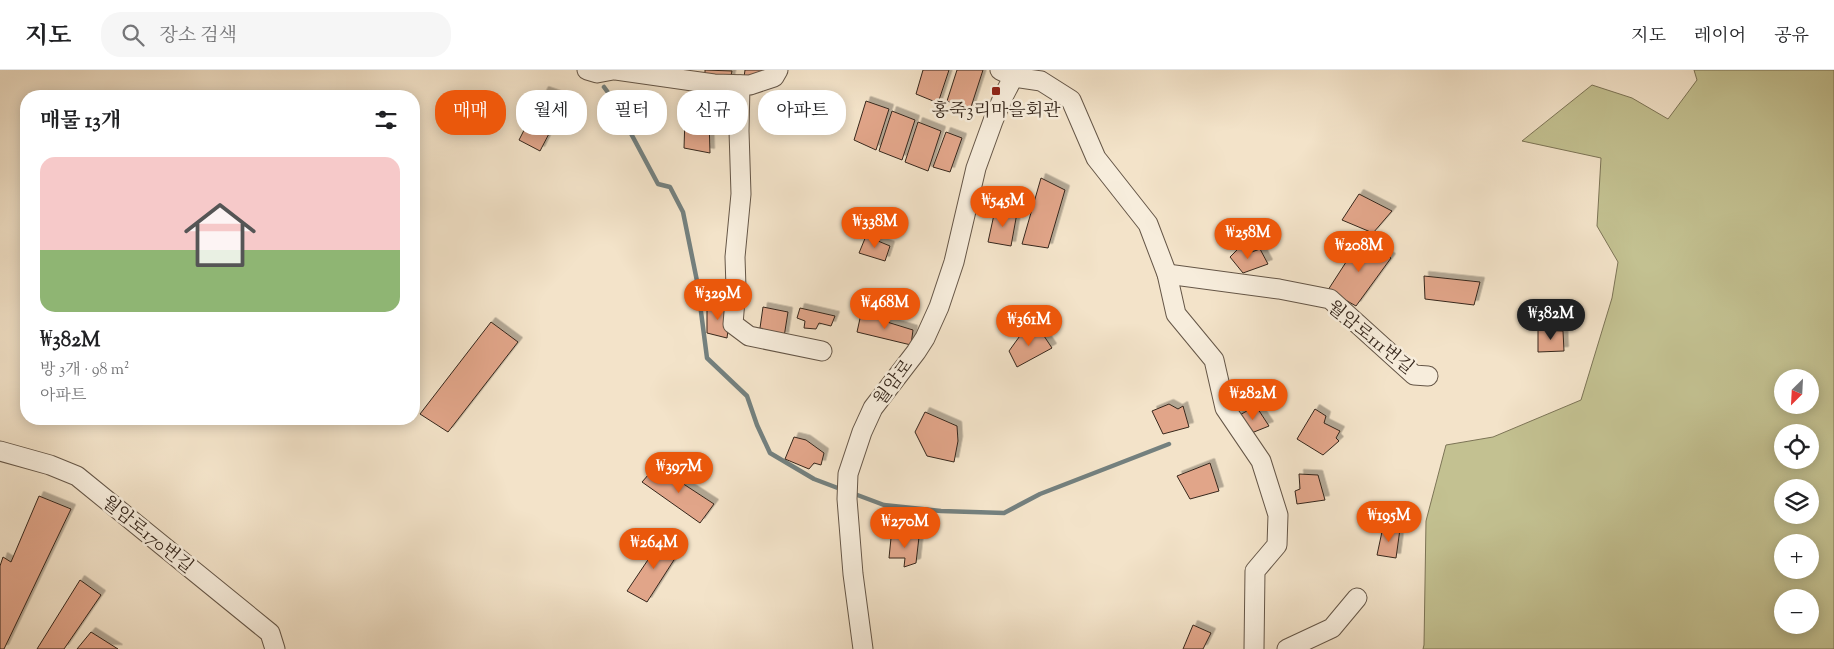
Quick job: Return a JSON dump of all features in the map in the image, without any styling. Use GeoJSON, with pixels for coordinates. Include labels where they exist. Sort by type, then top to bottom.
{"type":"FeatureCollection","features":[{"type":"Feature","properties":{"kind":"street"},"geometry":{"type":"LineString","coordinates":[[587,70],[597,73],[615,70],[714,84],[740,85],[750,85],[774,77],[778,70]]}},
{"type":"Feature","properties":{"kind":"street"},"geometry":{"type":"LineString","coordinates":[[1010,72],[1040,81],[1071,100],[1096,158],[1148,224],[1167,274],[1176,314],[1214,360],[1225,408],[1261,461],[1278,515],[1276,545],[1255,571],[1254,649]]}},
{"type":"Feature","properties":{"kind":"street","name":"월암로"},"geometry":{"type":"LineString","coordinates":[[863,649],[853,574],[848,474],[873,408],[916,352],[925,338],[939,307],[954,262],[976,168],[1010,72]]}},
{"type":"Feature","properties":{"kind":"street"},"geometry":{"type":"LineString","coordinates":[[740,85],[741,194],[734,257],[736,288],[733,324],[749,336],[822,351]]}},
{"type":"Feature","properties":{"kind":"street","name":"월암로111번길"},"geometry":{"type":"LineString","coordinates":[[1167,274],[1280,289],[1330,299],[1414,375],[1428,376]]}},
{"type":"Feature","properties":{"kind":"street","name":"월암로170번길"},"geometry":{"type":"LineString","coordinates":[[0,451],[77,476],[270,633],[275,649]]}},
{"type":"Feature","properties":{"kind":"street"},"geometry":{"type":"LineString","coordinates":[[1287,649],[1332,628],[1357,598]]}},
{"type":"Feature","properties":{"kind":"shaded area"},"geometry":{"type":"Polygon","coordinates":[[[1694,70],[1834,70],[1834,649],[1423,649],[1426,521],[1446,445],[1493,437],[1581,400],[1612,298],[1618,262],[1597,226],[1601,158],[1522,141],[1592,85],[1632,98],[1668,119],[1697,80],[1694,70]]]}},
{"type":"Feature","properties":{"kind":"building"},"geometry":{"type":"Polygon","coordinates":[[[705,70],[732,71],[730,80],[705,77],[705,70]]]}},
{"type":"Feature","properties":{"kind":"building"},"geometry":{"type":"Polygon","coordinates":[[[745,70],[770,70],[768,76],[744,77],[745,70]]]}},
{"type":"Feature","properties":{"kind":"building"},"geometry":{"type":"Polygon","coordinates":[[[923,70],[949,70],[938,103],[916,94],[923,70]]]}},
{"type":"Feature","properties":{"kind":"building"},"geometry":{"type":"Polygon","coordinates":[[[957,70],[983,70],[970,110],[947,101],[957,70]]]}},
{"type":"Feature","properties":{"kind":"building"},"geometry":{"type":"Polygon","coordinates":[[[866,101],[889,109],[876,150],[854,140],[866,101]]]}},
{"type":"Feature","properties":{"kind":"building"},"geometry":{"type":"Polygon","coordinates":[[[892,111],[915,120],[902,160],[879,151],[892,111]]]}},
{"type":"Feature","properties":{"kind":"building"},"geometry":{"type":"Polygon","coordinates":[[[918,122],[941,131],[928,171],[905,162],[918,122]]]}},
{"type":"Feature","properties":{"kind":"building"},"geometry":{"type":"Polygon","coordinates":[[[946,132],[962,138],[950,172],[933,167],[946,132]]]}},
{"type":"Feature","properties":{"kind":"building"},"geometry":{"type":"Polygon","coordinates":[[[522,135],[548,135],[540,151],[519,140],[522,135]]]}},
{"type":"Feature","properties":{"kind":"building"},"geometry":{"type":"Polygon","coordinates":[[[684,135],[709,135],[710,153],[684,148],[684,135]]]}},
{"type":"Feature","properties":{"kind":"building"},"geometry":{"type":"Polygon","coordinates":[[[1041,178],[1065,190],[1048,248],[1022,244],[1041,178]]]}},
{"type":"Feature","properties":{"kind":"building"},"geometry":{"type":"Polygon","coordinates":[[[1359,194],[1392,211],[1373,233],[1342,220],[1359,194]]]}},
{"type":"Feature","properties":{"kind":"building"},"geometry":{"type":"Polygon","coordinates":[[[995,210],[1017,213],[1011,246],[988,242],[995,210]]]}},
{"type":"Feature","properties":{"kind":"building"},"geometry":{"type":"Polygon","coordinates":[[[866,236],[890,246],[885,261],[859,253],[866,236]]]}},
{"type":"Feature","properties":{"kind":"building"},"geometry":{"type":"Polygon","coordinates":[[[1361,239],[1391,258],[1356,306],[1328,290],[1361,239]]]}},
{"type":"Feature","properties":{"kind":"building"},"geometry":{"type":"Polygon","coordinates":[[[1242,245],[1249,253],[1260,249],[1268,264],[1243,273],[1230,257],[1242,245]]]}},
{"type":"Feature","properties":{"kind":"building"},"geometry":{"type":"Polygon","coordinates":[[[1424,276],[1480,282],[1474,305],[1425,299],[1424,276]]]}},
{"type":"Feature","properties":{"kind":"building"},"geometry":{"type":"Polygon","coordinates":[[[707,306],[731,307],[727,338],[707,333],[707,306]]]}},
{"type":"Feature","properties":{"kind":"building"},"geometry":{"type":"Polygon","coordinates":[[[763,307],[788,312],[784,337],[759,335],[763,307]]]}},
{"type":"Feature","properties":{"kind":"building"},"geometry":{"type":"Polygon","coordinates":[[[800,308],[835,316],[831,326],[819,323],[816,329],[804,328],[805,321],[797,318],[800,308]]]}},
{"type":"Feature","properties":{"kind":"building"},"geometry":{"type":"Polygon","coordinates":[[[861,314],[913,330],[911,345],[857,332],[861,314]]]}},
{"type":"Feature","properties":{"kind":"building"},"geometry":{"type":"Polygon","coordinates":[[[491,322],[518,342],[448,432],[420,414],[491,322]]]}},
{"type":"Feature","properties":{"kind":"building"},"geometry":{"type":"Polygon","coordinates":[[[1036,324],[1052,348],[1017,367],[1009,351],[1022,333],[1025,336],[1036,324]]]}},
{"type":"Feature","properties":{"kind":"building"},"geometry":{"type":"Polygon","coordinates":[[[1538,330],[1563,331],[1564,351],[1538,352],[1538,330]]]}},
{"type":"Feature","properties":{"kind":"building"},"geometry":{"type":"Polygon","coordinates":[[[1169,404],[1178,409],[1183,406],[1189,427],[1163,434],[1152,411],[1169,404]]]}},
{"type":"Feature","properties":{"kind":"building"},"geometry":{"type":"Polygon","coordinates":[[[1256,406],[1269,426],[1249,434],[1236,417],[1256,406]]]}},
{"type":"Feature","properties":{"kind":"building"},"geometry":{"type":"Polygon","coordinates":[[[1315,409],[1326,416],[1324,423],[1340,431],[1336,438],[1339,441],[1323,455],[1297,439],[1315,409]]]}},
{"type":"Feature","properties":{"kind":"building"},"geometry":{"type":"Polygon","coordinates":[[[925,412],[957,426],[958,441],[954,462],[927,456],[915,432],[925,412]]]}},
{"type":"Feature","properties":{"kind":"building"},"geometry":{"type":"Polygon","coordinates":[[[794,437],[806,440],[824,453],[821,465],[814,463],[809,469],[785,459],[794,437]]]}},
{"type":"Feature","properties":{"kind":"building"},"geometry":{"type":"Polygon","coordinates":[[[1210,463],[1219,491],[1190,499],[1177,476],[1210,463]]]}},
{"type":"Feature","properties":{"kind":"building"},"geometry":{"type":"Polygon","coordinates":[[[656,466],[714,504],[700,523],[642,482],[656,466]]]}},
{"type":"Feature","properties":{"kind":"building"},"geometry":{"type":"Polygon","coordinates":[[[1299,474],[1318,475],[1325,500],[1297,504],[1295,491],[1300,489],[1299,474]]]}},
{"type":"Feature","properties":{"kind":"building"},"geometry":{"type":"Polygon","coordinates":[[[39,496],[71,509],[4,649],[0,649],[0,566],[3,557],[11,562],[39,496]]]}},
{"type":"Feature","properties":{"kind":"building"},"geometry":{"type":"Polygon","coordinates":[[[1383,527],[1400,529],[1396,558],[1377,555],[1383,527]]]}},
{"type":"Feature","properties":{"kind":"building"},"geometry":{"type":"Polygon","coordinates":[[[664,536],[681,549],[647,602],[627,591],[664,536]]]}},
{"type":"Feature","properties":{"kind":"building"},"geometry":{"type":"Polygon","coordinates":[[[919,537],[916,563],[904,567],[905,558],[889,558],[891,538],[919,537]]]}},
{"type":"Feature","properties":{"kind":"building"},"geometry":{"type":"Polygon","coordinates":[[[80,580],[101,595],[64,649],[37,649],[80,580]]]}},
{"type":"Feature","properties":{"kind":"building"},"geometry":{"type":"Polygon","coordinates":[[[1193,625],[1211,633],[1203,649],[1183,649],[1193,625]]]}},
{"type":"Feature","properties":{"kind":"building"},"geometry":{"type":"Polygon","coordinates":[[[91,632],[118,649],[77,649],[91,632]]]}},
{"type":"Feature","properties":{"kind":"waterway"},"geometry":{"type":"LineString","coordinates":[[604,87],[612,98],[658,184],[670,187],[683,212],[697,281],[707,358],[747,396],[757,425],[770,453],[814,479],[843,490]]}},
{"type":"Feature","properties":{"kind":"waterway"},"geometry":{"type":"LineString","coordinates":[[852,493],[884,505],[941,511],[1004,513],[1040,494],[1169,444]]}},
{"type":"Feature","properties":{"kind":"place","name":"홍죽3리마을회관"},"geometry":{"type":"Point","coordinates":[996,91]}}]}
